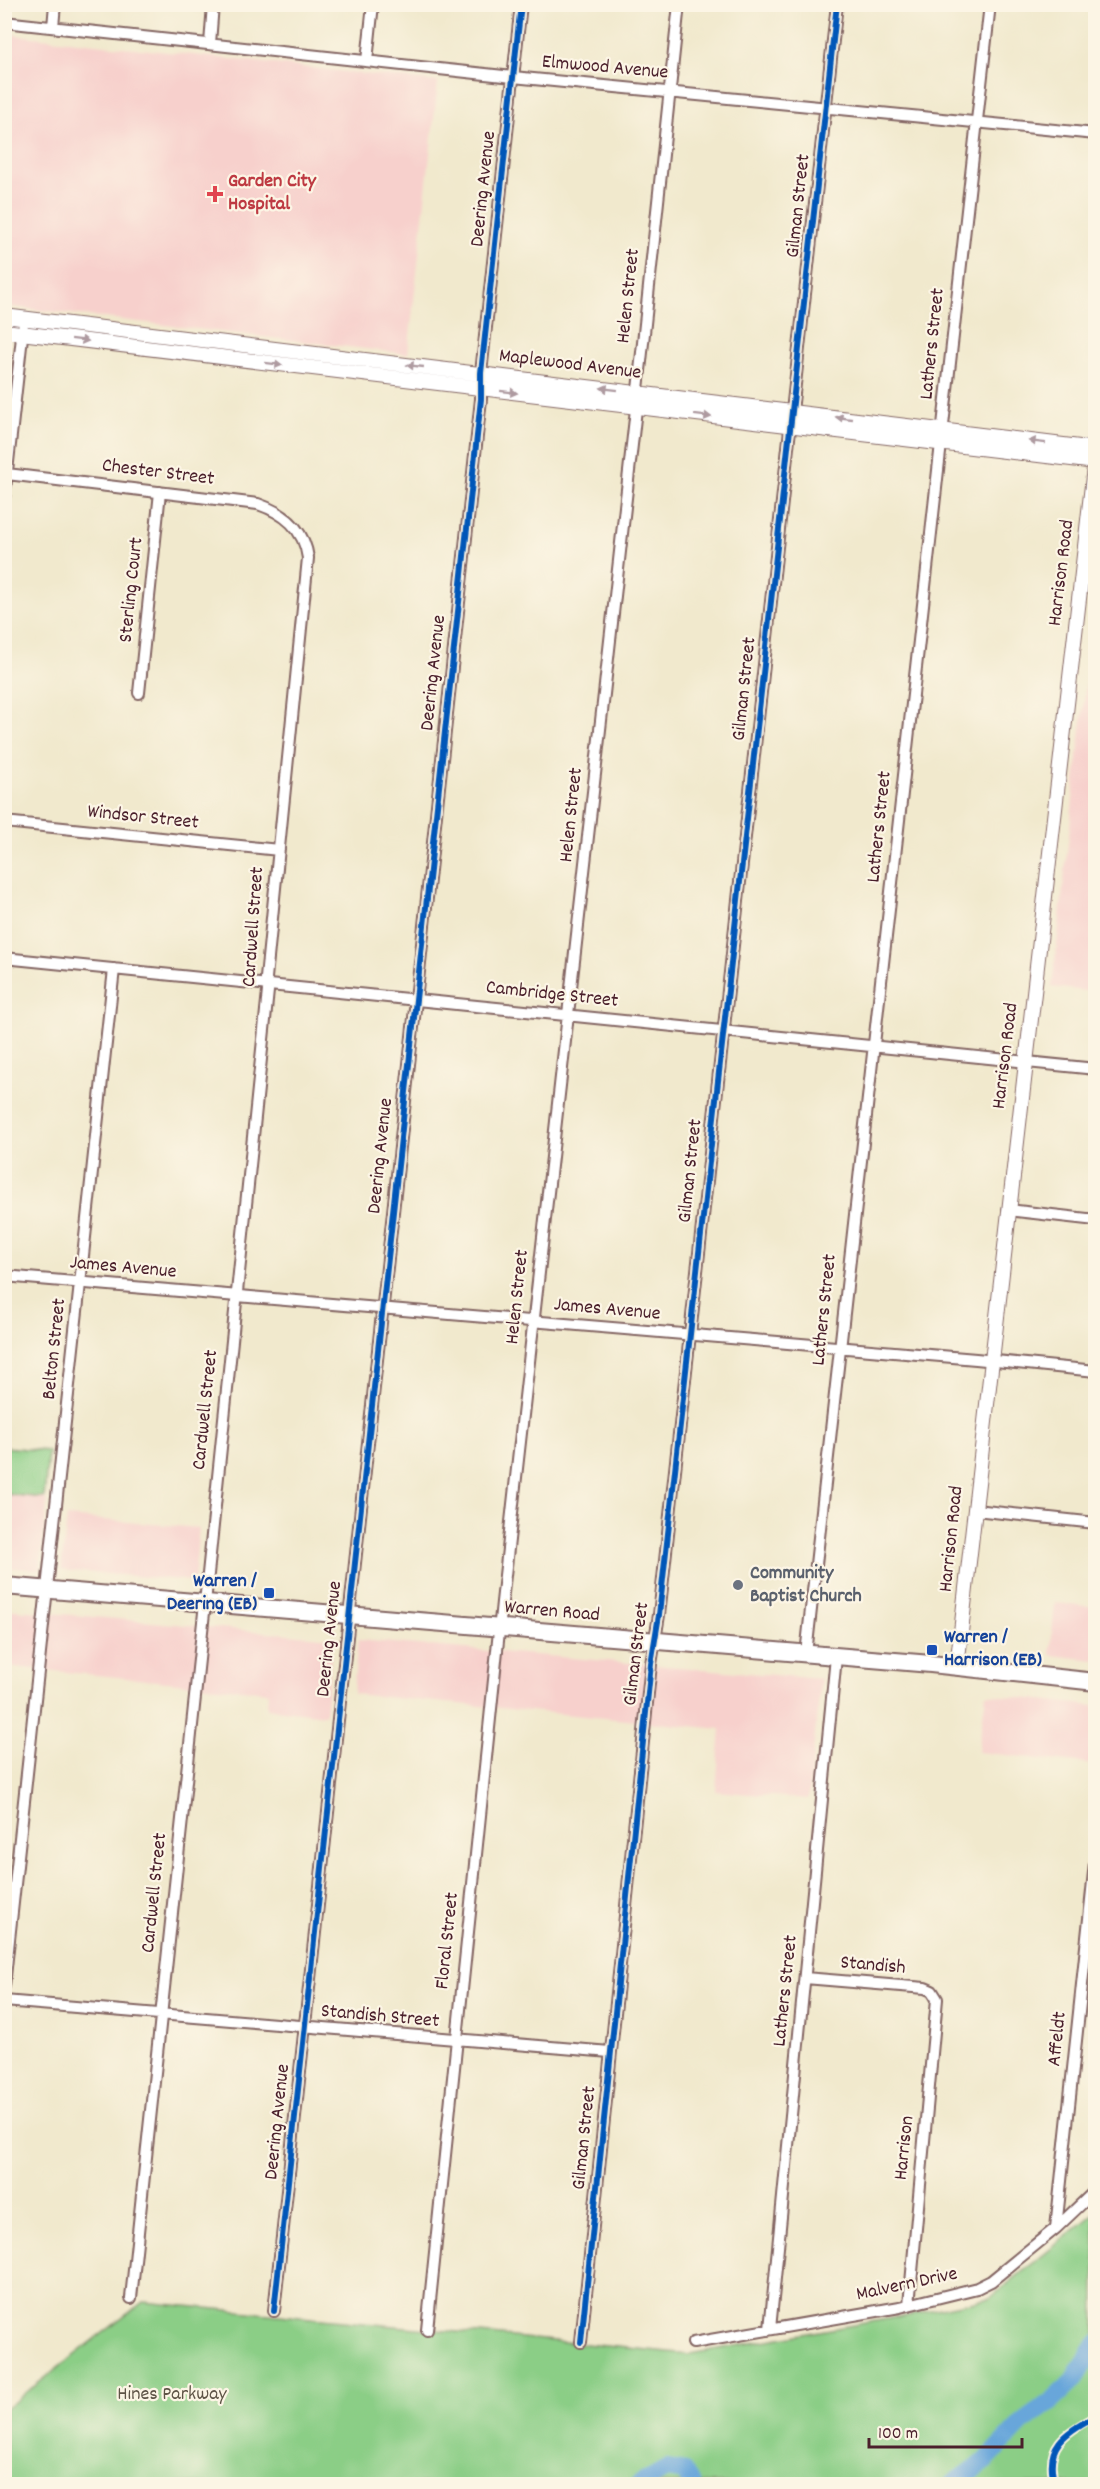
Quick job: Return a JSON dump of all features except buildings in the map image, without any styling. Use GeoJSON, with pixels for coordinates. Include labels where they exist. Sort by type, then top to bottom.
{"type":"FeatureCollection","features":[{"type":"Feature","properties":{"kind":"main road","name":"Warren Road"},"geometry":{"type":"LineString","coordinates":[[4,1586],[957,1667],[1095,1682]]}},
{"type":"Feature","properties":{"kind":"street"},"geometry":{"type":"LineString","coordinates":[[53,27],[55,4]]}},
{"type":"Feature","properties":{"kind":"street"},"geometry":{"type":"LineString","coordinates":[[210,44],[213,4]]}},
{"type":"Feature","properties":{"kind":"street"},"geometry":{"type":"LineString","coordinates":[[367,61],[372,4]]}},
{"type":"Feature","properties":{"kind":"street","name":"Deering Avenue"},"geometry":{"type":"LineString","coordinates":[[274,2311],[482,389],[481,373],[521,4]]}},
{"type":"Feature","properties":{"kind":"street","name":"Helen Street"},"geometry":{"type":"LineString","coordinates":[[499,1628],[638,393],[679,4]]}},
{"type":"Feature","properties":{"kind":"street","name":"Gilman Street"},"geometry":{"type":"LineString","coordinates":[[581,2342],[650,1676],[656,1641],[837,4]]}},
{"type":"Feature","properties":{"kind":"street","name":"Lathers Street"},"geometry":{"type":"LineString","coordinates":[[806,1654],[990,4]]}},
{"type":"Feature","properties":{"kind":"street","name":"Elmwood Avenue"},"geometry":{"type":"LineString","coordinates":[[4,22],[513,77],[1095,134]]}},
{"type":"Feature","properties":{"kind":"street","name":"Maplewood Avenue"},"geometry":{"type":"LineString","coordinates":[[4,316],[179,345]]}},
{"type":"Feature","properties":{"kind":"street"},"geometry":{"type":"LineString","coordinates":[[4,498],[24,318]]}},
{"type":"Feature","properties":{"kind":"street","name":"Maplewood Avenue"},"geometry":{"type":"LineString","coordinates":[[4,331],[179,345],[335,364],[482,389],[940,445],[1095,456]]}},
{"type":"Feature","properties":{"kind":"street","name":"Maplewood Avenue"},"geometry":{"type":"LineString","coordinates":[[335,364],[481,373],[942,430],[1095,456]]}},
{"type":"Feature","properties":{"kind":"street","name":"Harrison Road"},"geometry":{"type":"LineString","coordinates":[[957,1667],[1095,456]]}},
{"type":"Feature","properties":{"kind":"street","name":"Chester Street"},"geometry":{"type":"LineString","coordinates":[[7,474],[258,504],[282,514],[297,528]]}},
{"type":"Feature","properties":{"kind":"street","name":"Sterling Court"},"geometry":{"type":"LineString","coordinates":[[139,693],[160,492]]}},
{"type":"Feature","properties":{"kind":"street","name":"Cardwell Street"},"geometry":{"type":"LineString","coordinates":[[130,2298],[268,991],[279,850],[307,572],[307,549],[297,528]]}},
{"type":"Feature","properties":{"kind":"street","name":"Windsor Street"},"geometry":{"type":"LineString","coordinates":[[4,822],[279,850]]}},
{"type":"Feature","properties":{"kind":"street","name":"Cambridge Street"},"geometry":{"type":"LineString","coordinates":[[4,958],[1095,1069]]}},
{"type":"Feature","properties":{"kind":"street","name":"Belton Street"},"geometry":{"type":"LineString","coordinates":[[4,1986],[114,969]]}},
{"type":"Feature","properties":{"kind":"street"},"geometry":{"type":"LineString","coordinates":[[1008,1210],[1095,1220]]}},
{"type":"Feature","properties":{"kind":"street","name":"James Avenue"},"geometry":{"type":"LineString","coordinates":[[4,1276],[992,1360],[1095,1371]]}},
{"type":"Feature","properties":{"kind":"street"},"geometry":{"type":"LineString","coordinates":[[975,1510],[1095,1523]]}},
{"type":"Feature","properties":{"kind":"street","name":"Floral Street"},"geometry":{"type":"LineString","coordinates":[[427,2330],[499,1628]]}},
{"type":"Feature","properties":{"kind":"street","name":"Lathers Street"},"geometry":{"type":"LineString","coordinates":[[770,2329],[836,1657]]}},
{"type":"Feature","properties":{"kind":"street","name":"Affeldt"},"geometry":{"type":"LineString","coordinates":[[1056,2228],[1095,1853]]}},
{"type":"Feature","properties":{"kind":"street","name":"Standish"},"geometry":{"type":"LineString","coordinates":[[805,1978],[925,1988],[936,1995]]}},
{"type":"Feature","properties":{"kind":"street","name":"Harrison"},"geometry":{"type":"LineString","coordinates":[[909,2305],[937,2010],[936,1995]]}},
{"type":"Feature","properties":{"kind":"street","name":"Standish Street"},"geometry":{"type":"LineString","coordinates":[[4,2001],[610,2052]]}},
{"type":"Feature","properties":{"kind":"street","name":"Malvern Drive"},"geometry":{"type":"LineString","coordinates":[[693,2343],[909,2305],[977,2288],[991,2281],[1056,2228],[1095,2190]]}},
{"type":"Feature","properties":{"kind":"shaded area","name":"Garden City Hospital"},"geometry":{"type":"Polygon","coordinates":[[[5,34],[438,82],[408,354],[5,306],[5,34]]]}},
{"type":"Feature","properties":{"kind":"shaded area"},"geometry":{"type":"Polygon","coordinates":[[[1095,603],[1095,992],[1052,987],[1095,603]]]}},
{"type":"Feature","properties":{"kind":"shaded area"},"geometry":{"type":"Polygon","coordinates":[[[4,1494],[44,1498],[47,1502],[40,1570],[5,1567],[4,1494]]]}},
{"type":"Feature","properties":{"kind":"shaded area"},"geometry":{"type":"Polygon","coordinates":[[[67,1517],[199,1528],[194,1581],[61,1570],[67,1517]]]}},
{"type":"Feature","properties":{"kind":"shaded area"},"geometry":{"type":"Polygon","coordinates":[[[1055,1603],[1095,1607],[1095,1660],[1050,1655],[1055,1603]]]}},
{"type":"Feature","properties":{"kind":"shaded area"},"geometry":{"type":"Polygon","coordinates":[[[4,1609],[333,1638],[325,1715],[267,1708],[268,1692],[5,1666],[4,1609]]]}},
{"type":"Feature","properties":{"kind":"shaded area"},"geometry":{"type":"Polygon","coordinates":[[[358,1640],[821,1679],[808,1799],[716,1791],[721,1729],[353,1694],[358,1640]]]}},
{"type":"Feature","properties":{"kind":"shaded area"},"geometry":{"type":"Polygon","coordinates":[[[986,1694],[1095,1706],[1095,1765],[978,1752],[986,1694]]]}},
{"type":"Feature","properties":{"kind":"green space"},"geometry":{"type":"Polygon","coordinates":[[[4,1447],[48,1451],[44,1498],[5,1494],[4,1447]]]}},
{"type":"Feature","properties":{"kind":"green space","name":"Hines Parkway"},"geometry":{"type":"Polygon","coordinates":[[[1095,2213],[1095,2484],[5,2484],[5,2409],[143,2302],[690,2354],[990,2298],[1095,2213]]]}},
{"type":"Feature","properties":{"kind":"waterway"},"geometry":{"type":"LineString","coordinates":[[953,2484],[987,2460],[1022,2423],[1053,2400],[1074,2380],[1096,2344]]}},
{"type":"Feature","properties":{"kind":"waterway"},"geometry":{"type":"LineString","coordinates":[[640,2484],[666,2469],[685,2472],[691,2484]]}},
{"type":"Feature","properties":{"kind":"cycle path"},"geometry":{"type":"LineString","coordinates":[[274,2311],[481,399],[481,373],[521,4]]}},
{"type":"Feature","properties":{"kind":"cycle path"},"geometry":{"type":"LineString","coordinates":[[581,2342],[651,1664],[659,1615],[837,4]]}},
{"type":"Feature","properties":{"kind":"cycle path"},"geometry":{"type":"LineString","coordinates":[[1055,2484],[1052,2460],[1059,2442],[1075,2428],[1096,2416]]}},
{"type":"Feature","properties":{"kind":"place","name":"Garden City Hospital"},"geometry":{"type":"Point","coordinates":[215,194]}},
{"type":"Feature","properties":{"kind":"place","name":"Community Baptist Church"},"geometry":{"type":"Point","coordinates":[738,1585]}},
{"type":"Feature","properties":{"kind":"place","name":"Warren / Deering (EB)"},"geometry":{"type":"Point","coordinates":[269,1593]}},
{"type":"Feature","properties":{"kind":"place","name":"Warren / Harrison (EB)"},"geometry":{"type":"Point","coordinates":[932,1650]}}]}
